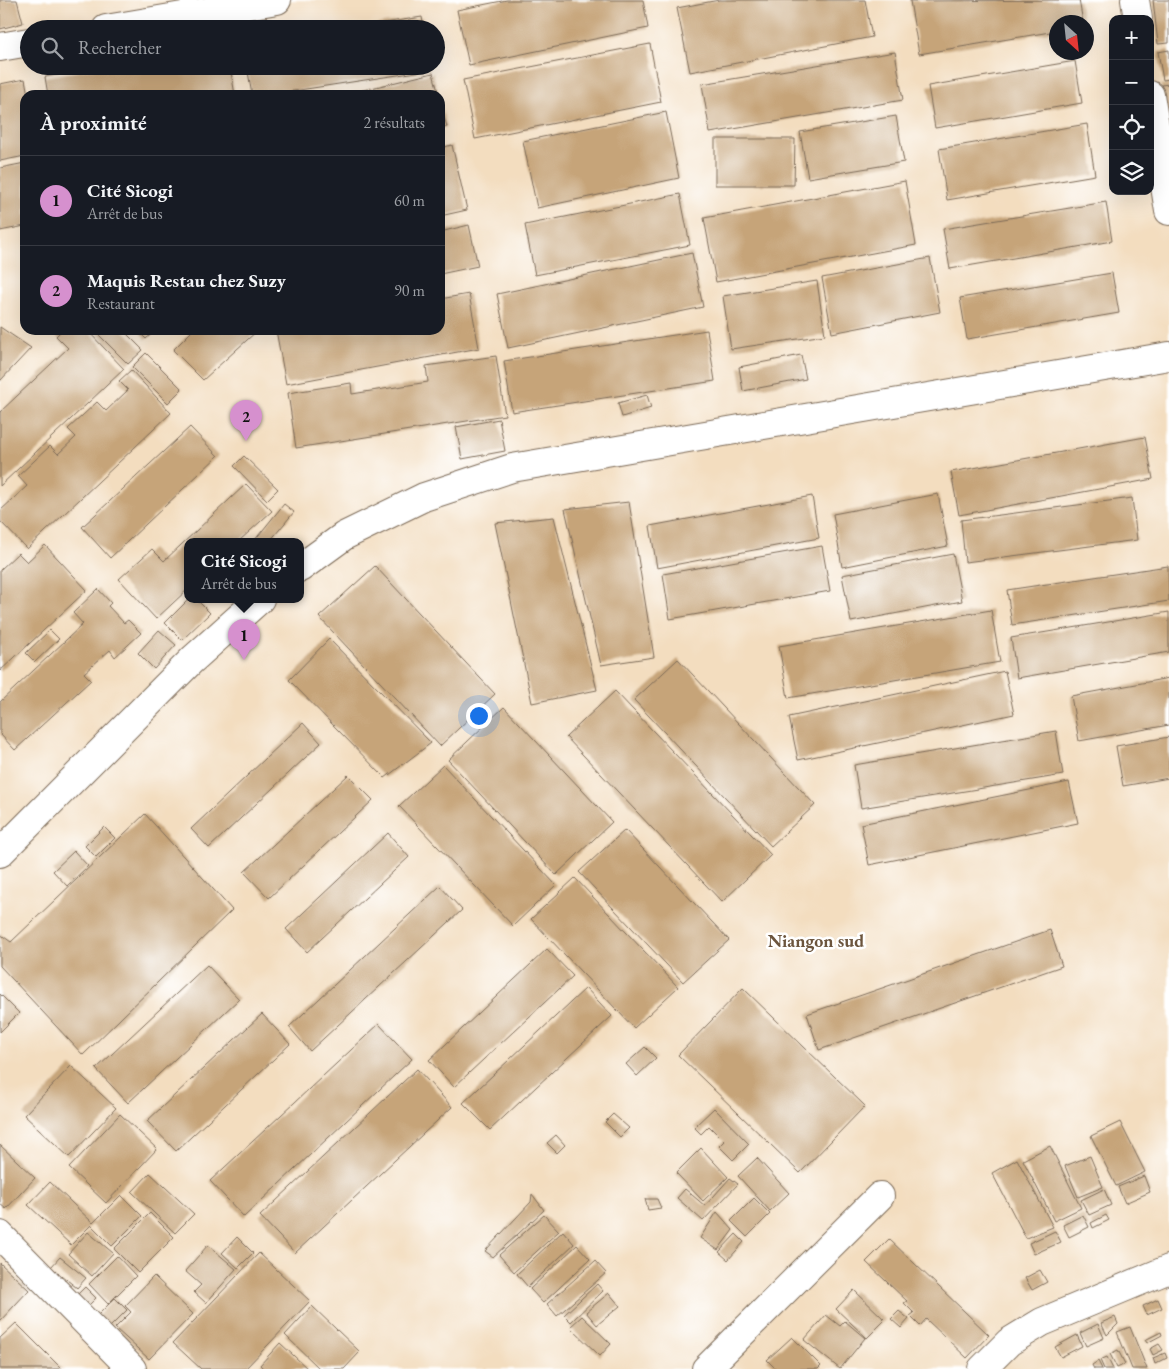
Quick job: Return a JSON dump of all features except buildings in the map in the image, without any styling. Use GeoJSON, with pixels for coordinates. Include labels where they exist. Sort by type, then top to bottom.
{"type":"FeatureCollection","features":[{"type":"Feature","properties":{"kind":"street"},"geometry":{"type":"LineString","coordinates":[[159,20],[277,0]]}},
{"type":"Feature","properties":{"kind":"street"},"geometry":{"type":"LineString","coordinates":[[1135,0],[1137,15]]}},
{"type":"Feature","properties":{"kind":"street"},"geometry":{"type":"LineString","coordinates":[[0,47],[20,44]]}},
{"type":"Feature","properties":{"kind":"street"},"geometry":{"type":"LineString","coordinates":[[1152,105],[1169,211]]}},
{"type":"Feature","properties":{"kind":"street"},"geometry":{"type":"LineString","coordinates":[[304,565],[344,536],[424,497],[512,468],[1169,356]]}},
{"type":"Feature","properties":{"kind":"street"},"geometry":{"type":"LineString","coordinates":[[0,853],[192,660],[256,603]]}},
{"type":"Feature","properties":{"kind":"street"},"geometry":{"type":"LineString","coordinates":[[706,1369],[880,1196]]}},
{"type":"Feature","properties":{"kind":"street"},"geometry":{"type":"LineString","coordinates":[[0,1235],[132,1369]]}},
{"type":"Feature","properties":{"kind":"street"},"geometry":{"type":"LineString","coordinates":[[982,1369],[1009,1342],[1042,1322],[1169,1269]]}},
{"type":"Feature","properties":{"kind":"place","name":"Maquis Restau chez Suzy"},"geometry":{"type":"Point","coordinates":[246,441]}},
{"type":"Feature","properties":{"kind":"place","name":"Cité Sicogi"},"geometry":{"type":"Point","coordinates":[244,660]}},
{"type":"Feature","properties":{"kind":"district","name":"Niangon sud"},"geometry":{"type":"Point","coordinates":[816,940]}}]}
